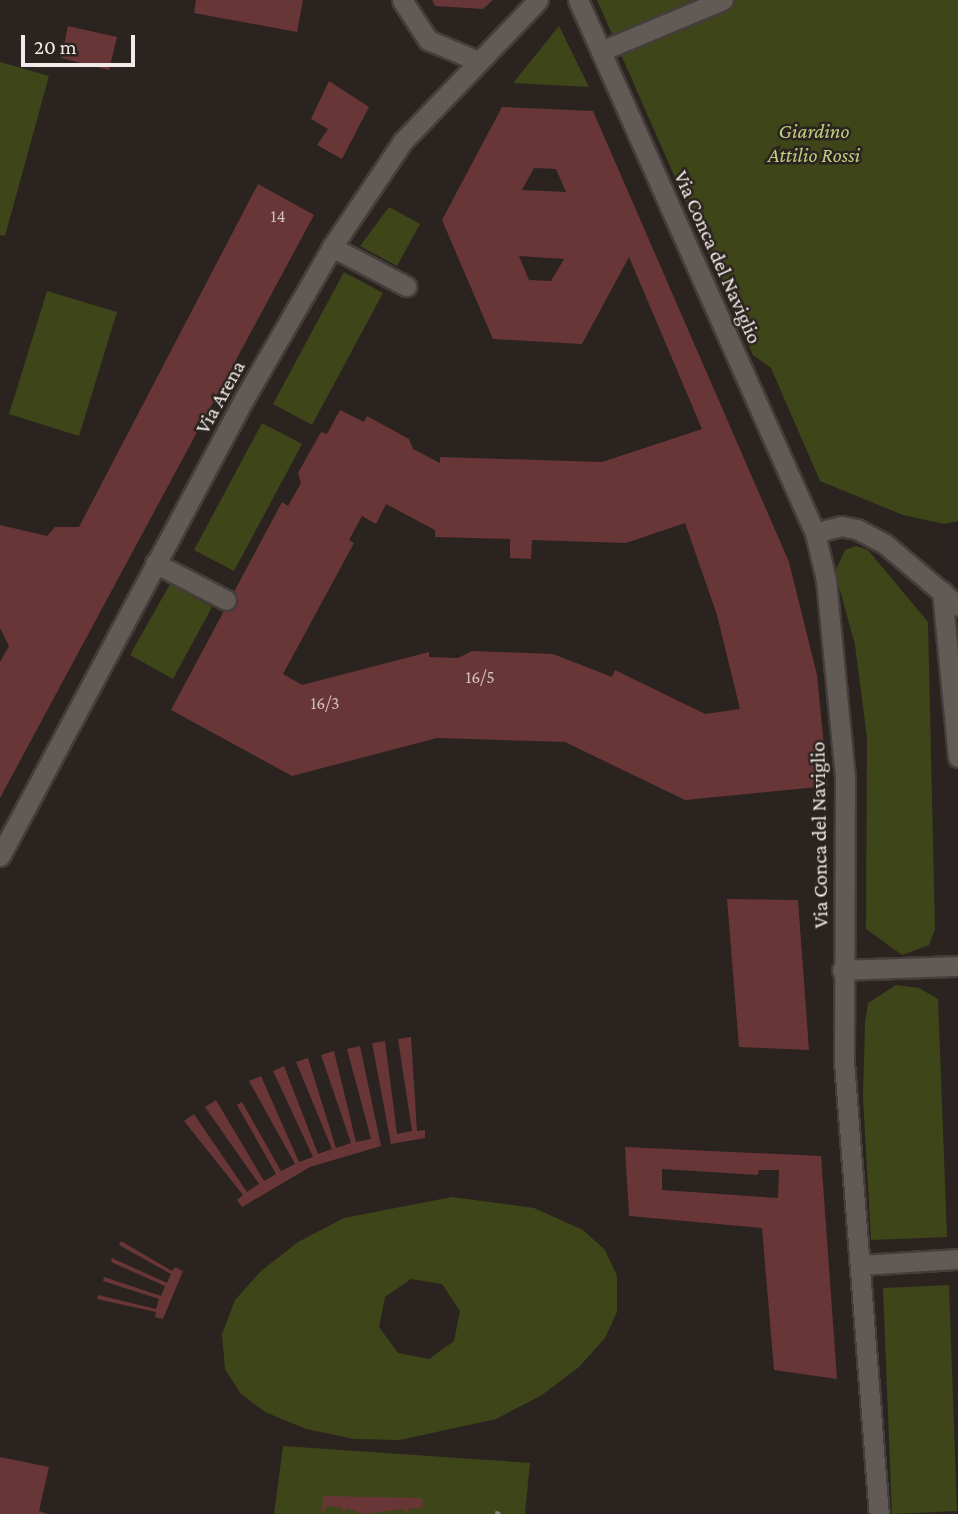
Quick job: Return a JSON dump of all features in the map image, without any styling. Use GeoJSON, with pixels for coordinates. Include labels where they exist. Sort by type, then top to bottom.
{"type":"FeatureCollection","features":[{"type":"Feature","properties":{"kind":"street"},"geometry":{"type":"LineString","coordinates":[[402,0],[428,40],[478,61]]}},
{"type":"Feature","properties":{"kind":"street","name":"Via Arena"},"geometry":{"type":"LineString","coordinates":[[0,856],[155,563],[332,247],[403,141],[538,0]]}},
{"type":"Feature","properties":{"kind":"street","name":"Via Conca del Naviglio"},"geometry":{"type":"LineString","coordinates":[[578,0],[816,533],[826,580],[845,777],[842,970],[844,1061],[862,1265],[879,1514]]}},
{"type":"Feature","properties":{"kind":"street"},"geometry":{"type":"LineString","coordinates":[[601,51],[723,0]]}},
{"type":"Feature","properties":{"kind":"street"},"geometry":{"type":"LineString","coordinates":[[332,247],[407,286]]}},
{"type":"Feature","properties":{"kind":"street"},"geometry":{"type":"LineString","coordinates":[[816,533],[857,528],[885,544],[953,597],[958,757]]}},
{"type":"Feature","properties":{"kind":"street"},"geometry":{"type":"LineString","coordinates":[[155,563],[226,600]]}},
{"type":"Feature","properties":{"kind":"street"},"geometry":{"type":"LineString","coordinates":[[842,970],[958,966]]}},
{"type":"Feature","properties":{"kind":"street"},"geometry":{"type":"LineString","coordinates":[[862,1265],[958,1259]]}},
{"type":"Feature","properties":{"kind":"green space","name":"Giardino Attilio Rossi"},"geometry":{"type":"Polygon","coordinates":[[[597,0],[958,0],[958,521],[944,524],[903,515],[820,481],[771,368],[753,355],[597,0]]]}},
{"type":"Feature","properties":{"kind":"green space"},"geometry":{"type":"Polygon","coordinates":[[[559,26],[589,87],[513,83],[559,26]]]}},
{"type":"Feature","properties":{"kind":"green space"},"geometry":{"type":"Polygon","coordinates":[[[0,62],[49,76],[5,236],[0,235],[0,62]]]}},
{"type":"Feature","properties":{"kind":"green space"},"geometry":{"type":"Polygon","coordinates":[[[389,207],[420,224],[397,266],[360,246],[389,207]]]}},
{"type":"Feature","properties":{"kind":"green space"},"geometry":{"type":"Polygon","coordinates":[[[344,272],[383,293],[312,425],[273,404],[344,272]]]}},
{"type":"Feature","properties":{"kind":"green space"},"geometry":{"type":"Polygon","coordinates":[[[47,291],[117,312],[79,436],[9,414],[47,291]]]}},
{"type":"Feature","properties":{"kind":"green space"},"geometry":{"type":"Polygon","coordinates":[[[262,423],[302,444],[234,571],[194,550],[262,423]]]}},
{"type":"Feature","properties":{"kind":"green space"},"geometry":{"type":"Polygon","coordinates":[[[856,546],[868,550],[928,622],[935,929],[929,945],[902,955],[866,929],[867,737],[855,645],[835,572],[845,550],[856,546]]]}},
{"type":"Feature","properties":{"kind":"green space"},"geometry":{"type":"Polygon","coordinates":[[[170,584],[212,607],[173,679],[130,655],[170,584]]]}},
{"type":"Feature","properties":{"kind":"green space"},"geometry":{"type":"Polygon","coordinates":[[[896,985],[919,988],[938,999],[947,1237],[871,1240],[863,1098],[865,1023],[868,1003],[896,985]]]}},
{"type":"Feature","properties":{"kind":"green space"},"geometry":{"type":"Polygon","coordinates":[[[452,1197],[534,1208],[583,1230],[605,1250],[617,1276],[617,1312],[605,1338],[579,1367],[542,1395],[496,1419],[400,1440],[354,1439],[306,1429],[265,1412],[241,1394],[225,1369],[222,1334],[235,1300],[261,1271],[298,1242],[344,1218],[452,1197]],[[411,1279],[385,1297],[379,1327],[398,1353],[429,1359],[454,1341],[460,1311],[442,1284],[411,1279]]]}},
{"type":"Feature","properties":{"kind":"green space"},"geometry":{"type":"Polygon","coordinates":[[[949,1285],[957,1511],[892,1514],[883,1288],[949,1285]]]}},
{"type":"Feature","properties":{"kind":"green space"},"geometry":{"type":"Polygon","coordinates":[[[283,1446],[530,1463],[525,1514],[274,1514],[283,1446]]]}},
{"type":"Feature","properties":{"kind":"building"},"geometry":{"type":"Polygon","coordinates":[[[196,0],[303,0],[297,32],[194,13],[196,0]]]}},
{"type":"Feature","properties":{"kind":"building"},"geometry":{"type":"Polygon","coordinates":[[[432,0],[493,0],[483,9],[435,6],[432,0]]]}},
{"type":"Feature","properties":{"kind":"building"},"geometry":{"type":"Polygon","coordinates":[[[68,26],[117,37],[109,70],[61,58],[68,26]]]}},
{"type":"Feature","properties":{"kind":"building"},"geometry":{"type":"Polygon","coordinates":[[[329,81],[369,107],[342,159],[317,145],[328,129],[311,119],[329,81]]]}},
{"type":"Feature","properties":{"kind":"building"},"geometry":{"type":"Polygon","coordinates":[[[502,107],[593,111],[789,562],[817,675],[828,786],[685,800],[565,742],[437,738],[292,776],[171,710],[282,502],[288,506],[301,483],[298,473],[321,432],[327,434],[340,410],[364,422],[367,416],[409,439],[413,449],[440,463],[440,457],[602,462],[702,429],[629,257],[582,344],[493,339],[442,220],[502,107]],[[534,168],[522,190],[566,192],[556,169],[534,168]],[[519,256],[529,280],[551,281],[564,259],[519,256]],[[386,504],[376,524],[362,516],[349,540],[354,543],[283,674],[302,685],[429,652],[429,657],[458,658],[472,651],[553,654],[612,677],[615,670],[705,714],[740,709],[717,615],[685,523],[626,543],[532,540],[531,559],[510,558],[510,539],[435,537],[435,530],[386,504]]]}},
{"type":"Feature","properties":{"kind":"building"},"geometry":{"type":"Polygon","coordinates":[[[258,184],[314,215],[0,798],[0,662],[9,646],[0,628],[0,525],[47,536],[55,527],[79,527],[258,184]]]}},
{"type":"Feature","properties":{"kind":"building"},"geometry":{"type":"Polygon","coordinates":[[[727,899],[798,900],[809,1050],[739,1047],[727,899]]]}},
{"type":"Feature","properties":{"kind":"building"},"geometry":{"type":"Polygon","coordinates":[[[411,1037],[417,1131],[425,1130],[425,1138],[391,1144],[372,1043],[385,1041],[397,1134],[412,1131],[398,1039],[411,1037]]]}},
{"type":"Feature","properties":{"kind":"building"},"geometry":{"type":"Polygon","coordinates":[[[360,1046],[381,1146],[310,1167],[242,1207],[237,1200],[243,1195],[184,1121],[194,1114],[247,1192],[259,1184],[205,1107],[216,1100],[264,1181],[276,1174],[237,1105],[242,1102],[281,1171],[295,1164],[249,1081],[261,1076],[299,1162],[313,1157],[273,1071],[284,1066],[318,1154],[332,1149],[296,1062],[308,1058],[336,1148],[351,1143],[321,1055],[334,1051],[356,1142],[371,1139],[347,1049],[360,1046]]]}},
{"type":"Feature","properties":{"kind":"building"},"geometry":{"type":"Polygon","coordinates":[[[625,1147],[821,1156],[837,1379],[774,1370],[762,1228],[629,1216],[625,1147]],[[662,1169],[662,1190],[778,1198],[779,1170],[759,1170],[758,1175],[662,1169]]]}},
{"type":"Feature","properties":{"kind":"building"},"geometry":{"type":"Polygon","coordinates":[[[121,1241],[172,1271],[175,1267],[183,1271],[163,1319],[155,1317],[156,1312],[97,1299],[98,1295],[156,1309],[159,1299],[103,1281],[104,1277],[161,1296],[165,1286],[111,1262],[112,1258],[167,1283],[171,1274],[119,1245],[121,1241]]]}},
{"type":"Feature","properties":{"kind":"building"},"geometry":{"type":"Polygon","coordinates":[[[0,1457],[49,1467],[39,1511],[48,1514],[0,1514],[0,1457]]]}},
{"type":"Feature","properties":{"kind":"building"},"geometry":{"type":"Polygon","coordinates":[[[324,1496],[422,1498],[423,1507],[408,1509],[408,1514],[403,1509],[363,1514],[347,1508],[342,1514],[343,1508],[327,1506],[321,1514],[324,1496]]]}}]}
